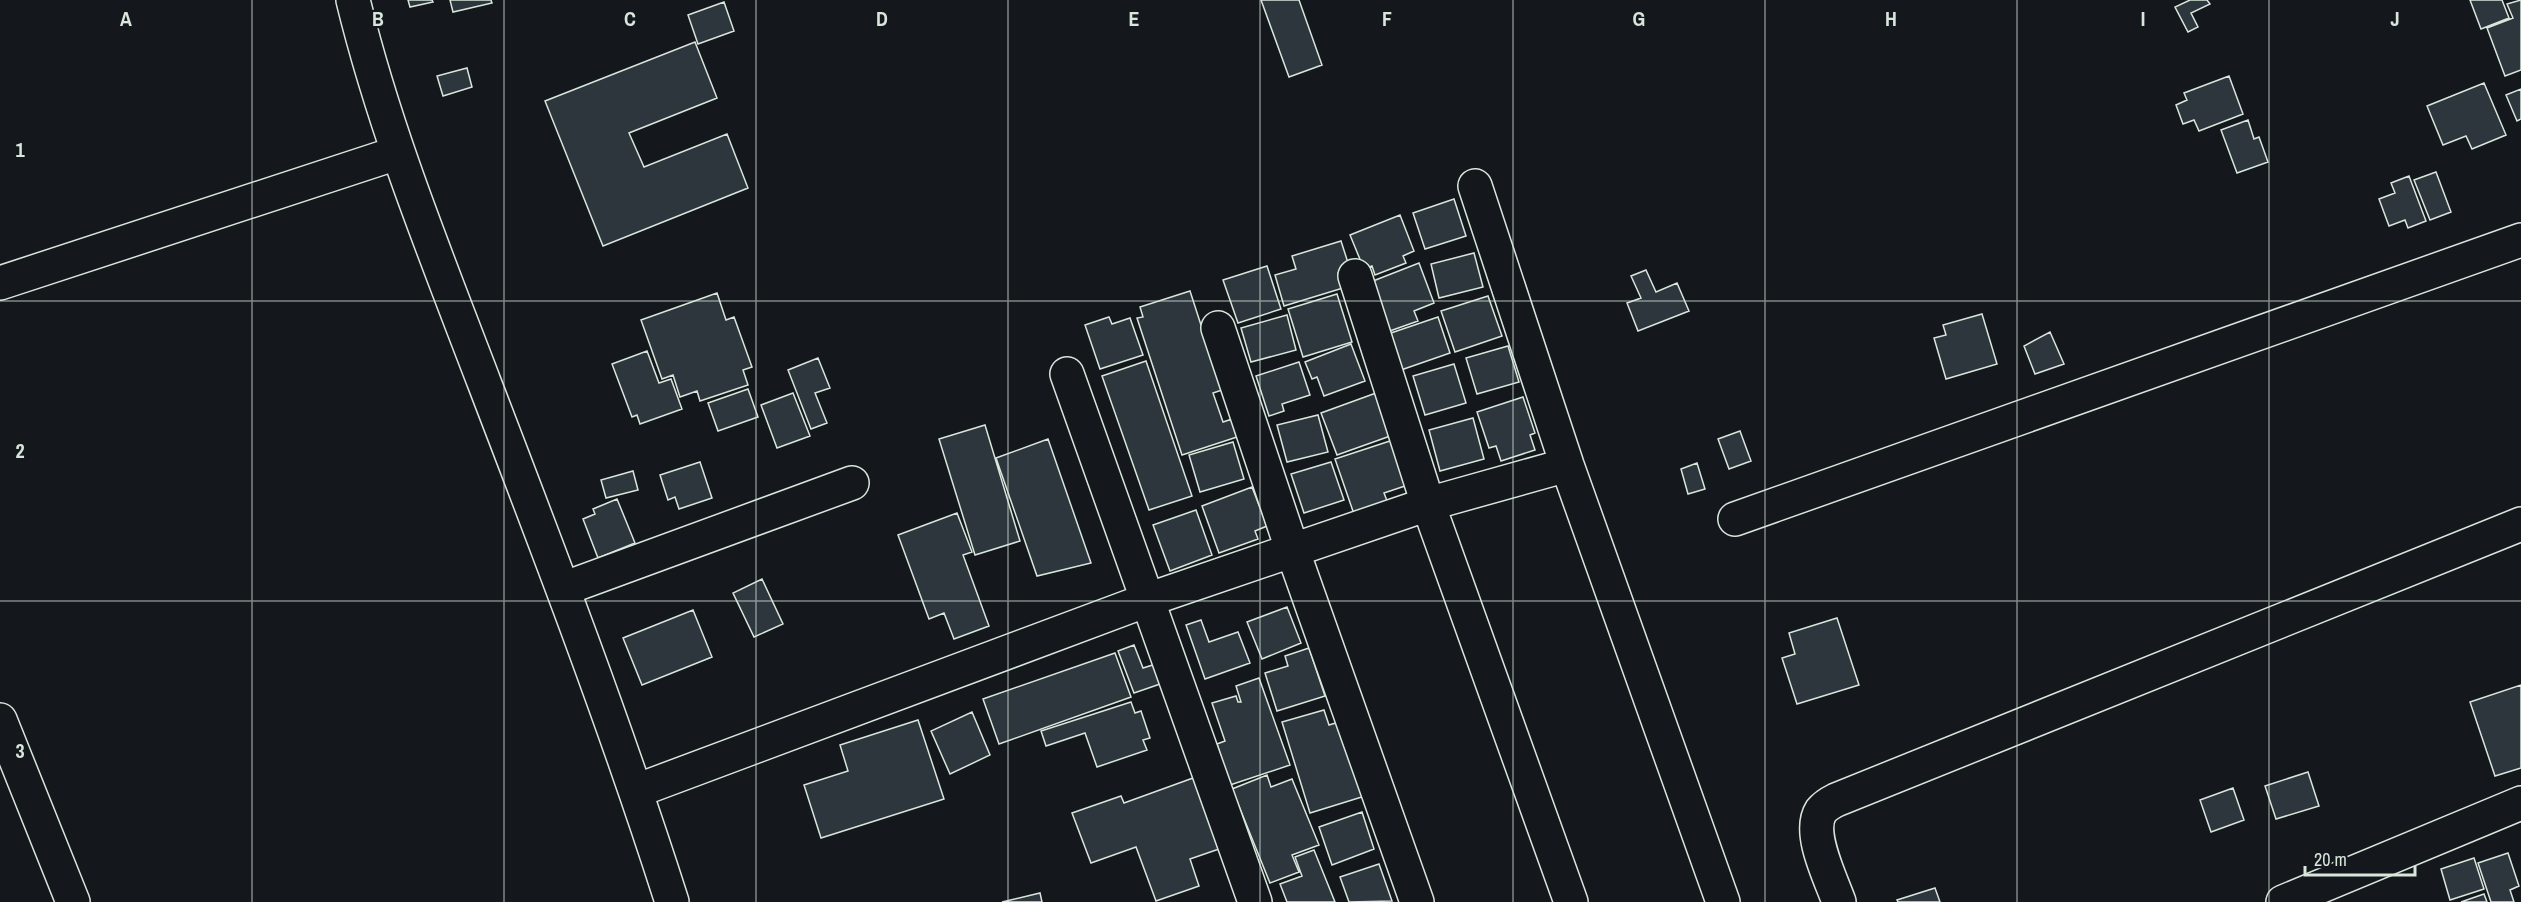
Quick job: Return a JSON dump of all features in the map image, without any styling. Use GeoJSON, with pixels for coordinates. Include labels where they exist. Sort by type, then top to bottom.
{"type":"FeatureCollection","features":[{"type":"Feature","properties":{"kind":"street"},"geometry":{"type":"LineString","coordinates":[[353,0],[397,153],[563,589],[636,791],[672,902]]}},
{"type":"Feature","properties":{"kind":"street"},"geometry":{"type":"LineString","coordinates":[[0,284],[397,153]]}},
{"type":"Feature","properties":{"kind":"street"},"geometry":{"type":"LineString","coordinates":[[1475,186],[1567,465],[1723,902]]}},
{"type":"Feature","properties":{"kind":"street"},"geometry":{"type":"LineString","coordinates":[[1735,519],[2521,240]]}},
{"type":"Feature","properties":{"kind":"street"},"geometry":{"type":"LineString","coordinates":[[1355,276],[1428,504],[1571,902]]}},
{"type":"Feature","properties":{"kind":"street"},"geometry":{"type":"LineString","coordinates":[[1218,328],[1292,549],[1417,902]]}},
{"type":"Feature","properties":{"kind":"street"},"geometry":{"type":"LineString","coordinates":[[1067,374],[1255,902]]}},
{"type":"Feature","properties":{"kind":"street"},"geometry":{"type":"LineString","coordinates":[[636,791],[1147,600],[1292,549],[1428,504],[1567,465]]}},
{"type":"Feature","properties":{"kind":"street"},"geometry":{"type":"LineString","coordinates":[[563,589],[852,483]]}},
{"type":"Feature","properties":{"kind":"street"},"geometry":{"type":"LineString","coordinates":[[1839,902],[1816,837],[1816,823],[1820,813],[1836,800],[2521,524]]}},
{"type":"Feature","properties":{"kind":"street"},"geometry":{"type":"LineString","coordinates":[[0,720],[73,902]]}},
{"type":"Feature","properties":{"kind":"street"},"geometry":{"type":"LineString","coordinates":[[2283,902],[2521,803]]}},
{"type":"Feature","properties":{"kind":"building"},"geometry":{"type":"Polygon","coordinates":[[[408,0],[432,0],[433,2],[410,7],[408,0]]]}},
{"type":"Feature","properties":{"kind":"building"},"geometry":{"type":"Polygon","coordinates":[[[450,0],[491,0],[492,3],[453,12],[450,0]]]}},
{"type":"Feature","properties":{"kind":"building"},"geometry":{"type":"Polygon","coordinates":[[[1261,0],[1299,0],[1322,65],[1289,77],[1261,0]]]}},
{"type":"Feature","properties":{"kind":"building"},"geometry":{"type":"Polygon","coordinates":[[[2190,0],[2207,0],[2210,4],[2191,13],[2198,27],[2188,32],[2175,7],[2190,0]]]}},
{"type":"Feature","properties":{"kind":"building"},"geometry":{"type":"Polygon","coordinates":[[[2470,0],[2502,0],[2509,18],[2481,29],[2470,0]]]}},
{"type":"Feature","properties":{"kind":"building"},"geometry":{"type":"Polygon","coordinates":[[[2521,0],[2521,70],[2505,76],[2487,28],[2513,18],[2507,4],[2521,0]]]}},
{"type":"Feature","properties":{"kind":"building"},"geometry":{"type":"Polygon","coordinates":[[[724,2],[734,31],[698,44],[688,15],[724,2]]]}},
{"type":"Feature","properties":{"kind":"building"},"geometry":{"type":"Polygon","coordinates":[[[695,42],[717,98],[629,133],[644,167],[727,134],[748,188],[603,246],[545,101],[695,42]]]}},
{"type":"Feature","properties":{"kind":"building"},"geometry":{"type":"Polygon","coordinates":[[[467,68],[472,87],[443,96],[437,76],[467,68]]]}},
{"type":"Feature","properties":{"kind":"building"},"geometry":{"type":"Polygon","coordinates":[[[2229,76],[2243,114],[2199,131],[2194,120],[2183,124],[2176,105],[2187,100],[2184,93],[2229,76]]]}},
{"type":"Feature","properties":{"kind":"building"},"geometry":{"type":"Polygon","coordinates":[[[2484,83],[2506,135],[2472,149],[2466,136],[2443,145],[2427,106],[2484,83]]]}},
{"type":"Feature","properties":{"kind":"building"},"geometry":{"type":"Polygon","coordinates":[[[2521,89],[2521,119],[2517,121],[2506,95],[2521,89]]]}},
{"type":"Feature","properties":{"kind":"building"},"geometry":{"type":"Polygon","coordinates":[[[2248,120],[2254,139],[2259,137],[2268,162],[2237,173],[2221,130],[2248,120]]]}},
{"type":"Feature","properties":{"kind":"building"},"geometry":{"type":"Polygon","coordinates":[[[2436,172],[2451,212],[2430,220],[2414,180],[2436,172]]]}},
{"type":"Feature","properties":{"kind":"building"},"geometry":{"type":"Polygon","coordinates":[[[2409,176],[2426,221],[2408,228],[2405,220],[2389,226],[2379,199],[2395,193],[2391,183],[2409,176]]]}},
{"type":"Feature","properties":{"kind":"building"},"geometry":{"type":"Polygon","coordinates":[[[1454,199],[1466,236],[1425,249],[1413,213],[1454,199]]]}},
{"type":"Feature","properties":{"kind":"building"},"geometry":{"type":"Polygon","coordinates":[[[1400,215],[1414,251],[1403,256],[1406,263],[1375,275],[1372,266],[1364,269],[1350,235],[1400,215]]]}},
{"type":"Feature","properties":{"kind":"building"},"geometry":{"type":"Polygon","coordinates":[[[1341,241],[1350,269],[1338,273],[1343,288],[1284,306],[1275,275],[1296,269],[1292,256],[1341,241]]]}},
{"type":"Feature","properties":{"kind":"building"},"geometry":{"type":"Polygon","coordinates":[[[1474,253],[1483,287],[1439,298],[1431,264],[1474,253]]]}},
{"type":"Feature","properties":{"kind":"building"},"geometry":{"type":"Polygon","coordinates":[[[1419,263],[1434,303],[1414,311],[1418,321],[1387,332],[1368,283],[1419,263]]]}},
{"type":"Feature","properties":{"kind":"building"},"geometry":{"type":"Polygon","coordinates":[[[1267,266],[1281,309],[1238,323],[1223,280],[1267,266]]]}},
{"type":"Feature","properties":{"kind":"building"},"geometry":{"type":"Polygon","coordinates":[[[1646,270],[1656,292],[1677,283],[1689,311],[1638,331],[1627,303],[1641,298],[1631,276],[1646,270]]]}},
{"type":"Feature","properties":{"kind":"building"},"geometry":{"type":"Polygon","coordinates":[[[1190,291],[1222,390],[1213,393],[1223,422],[1232,419],[1237,437],[1182,455],[1137,318],[1143,317],[1140,307],[1190,291]]]}},
{"type":"Feature","properties":{"kind":"building"},"geometry":{"type":"Polygon","coordinates":[[[717,293],[726,320],[734,317],[752,367],[743,370],[748,385],[700,401],[697,391],[680,397],[673,375],[662,379],[641,320],[717,293]]]}},
{"type":"Feature","properties":{"kind":"building"},"geometry":{"type":"Polygon","coordinates":[[[1337,294],[1352,342],[1303,357],[1288,309],[1337,294]]]}},
{"type":"Feature","properties":{"kind":"building"},"geometry":{"type":"Polygon","coordinates":[[[1488,296],[1502,336],[1455,352],[1441,311],[1488,296]]]}},
{"type":"Feature","properties":{"kind":"building"},"geometry":{"type":"Polygon","coordinates":[[[1982,314],[1997,364],[1946,379],[1934,338],[1946,335],[1943,325],[1982,314]]]}},
{"type":"Feature","properties":{"kind":"building"},"geometry":{"type":"Polygon","coordinates":[[[1287,315],[1296,350],[1251,362],[1241,328],[1287,315]]]}},
{"type":"Feature","properties":{"kind":"building"},"geometry":{"type":"Polygon","coordinates":[[[1109,317],[1112,324],[1130,318],[1143,355],[1100,369],[1085,325],[1109,317]]]}},
{"type":"Feature","properties":{"kind":"building"},"geometry":{"type":"Polygon","coordinates":[[[1438,317],[1450,353],[1401,370],[1388,334],[1438,317]]]}},
{"type":"Feature","properties":{"kind":"building"},"geometry":{"type":"Polygon","coordinates":[[[2050,332],[2064,364],[2035,374],[2024,346],[2050,332]]]}},
{"type":"Feature","properties":{"kind":"building"},"geometry":{"type":"Polygon","coordinates":[[[1351,344],[1365,381],[1324,396],[1317,377],[1312,379],[1305,362],[1351,344]]]}},
{"type":"Feature","properties":{"kind":"building"},"geometry":{"type":"Polygon","coordinates":[[[1508,346],[1519,382],[1477,394],[1466,358],[1508,346]]]}},
{"type":"Feature","properties":{"kind":"building"},"geometry":{"type":"Polygon","coordinates":[[[647,351],[659,383],[671,379],[682,409],[640,424],[637,415],[632,417],[612,364],[647,351]]]}},
{"type":"Feature","properties":{"kind":"building"},"geometry":{"type":"Polygon","coordinates":[[[818,358],[830,388],[815,393],[827,423],[811,429],[788,370],[818,358]]]}},
{"type":"Feature","properties":{"kind":"building"},"geometry":{"type":"Polygon","coordinates":[[[1146,361],[1192,496],[1149,510],[1102,376],[1146,361]]]}},
{"type":"Feature","properties":{"kind":"building"},"geometry":{"type":"Polygon","coordinates":[[[1299,362],[1310,395],[1282,404],[1284,411],[1269,416],[1256,376],[1299,362]]]}},
{"type":"Feature","properties":{"kind":"building"},"geometry":{"type":"Polygon","coordinates":[[[1454,364],[1466,403],[1425,415],[1413,376],[1454,364]]]}},
{"type":"Feature","properties":{"kind":"building"},"geometry":{"type":"Polygon","coordinates":[[[748,389],[758,417],[718,431],[708,403],[748,389]]]}},
{"type":"Feature","properties":{"kind":"building"},"geometry":{"type":"Polygon","coordinates":[[[793,393],[810,436],[777,448],[761,405],[793,393]]]}},
{"type":"Feature","properties":{"kind":"building"},"geometry":{"type":"Polygon","coordinates":[[[1376,393],[1393,435],[1337,455],[1321,413],[1376,393]]]}},
{"type":"Feature","properties":{"kind":"building"},"geometry":{"type":"Polygon","coordinates":[[[1523,397],[1535,433],[1530,435],[1535,450],[1501,461],[1496,446],[1489,448],[1477,412],[1523,397]]]}},
{"type":"Feature","properties":{"kind":"building"},"geometry":{"type":"Polygon","coordinates":[[[1318,415],[1328,452],[1287,462],[1277,425],[1318,415]]]}},
{"type":"Feature","properties":{"kind":"building"},"geometry":{"type":"Polygon","coordinates":[[[1473,418],[1484,459],[1440,471],[1429,430],[1473,418]]]}},
{"type":"Feature","properties":{"kind":"building"},"geometry":{"type":"Polygon","coordinates":[[[985,425],[1020,541],[975,555],[939,439],[985,425]]]}},
{"type":"Feature","properties":{"kind":"building"},"geometry":{"type":"Polygon","coordinates":[[[1740,431],[1751,461],[1729,469],[1718,439],[1740,431]]]}},
{"type":"Feature","properties":{"kind":"building"},"geometry":{"type":"Polygon","coordinates":[[[1048,439],[1091,563],[1037,576],[996,458],[1048,439]]]}},
{"type":"Feature","properties":{"kind":"building"},"geometry":{"type":"Polygon","coordinates":[[[1396,439],[1411,484],[1384,493],[1389,506],[1355,517],[1335,459],[1396,439]]]}},
{"type":"Feature","properties":{"kind":"building"},"geometry":{"type":"Polygon","coordinates":[[[1233,442],[1244,479],[1200,492],[1189,455],[1233,442]]]}},
{"type":"Feature","properties":{"kind":"building"},"geometry":{"type":"Polygon","coordinates":[[[700,462],[712,498],[679,509],[675,497],[668,500],[660,475],[700,462]]]}},
{"type":"Feature","properties":{"kind":"building"},"geometry":{"type":"Polygon","coordinates":[[[1331,462],[1344,500],[1304,513],[1291,474],[1331,462]]]}},
{"type":"Feature","properties":{"kind":"building"},"geometry":{"type":"Polygon","coordinates":[[[1697,463],[1705,489],[1688,494],[1681,469],[1697,463]]]}},
{"type":"Feature","properties":{"kind":"building"},"geometry":{"type":"Polygon","coordinates":[[[633,471],[638,490],[606,498],[601,480],[633,471]]]}},
{"type":"Feature","properties":{"kind":"building"},"geometry":{"type":"Polygon","coordinates":[[[1252,487],[1267,526],[1255,531],[1258,539],[1219,553],[1202,506],[1252,487]]]}},
{"type":"Feature","properties":{"kind":"building"},"geometry":{"type":"Polygon","coordinates":[[[617,499],[635,543],[598,558],[583,519],[595,514],[593,509],[617,499]]]}},
{"type":"Feature","properties":{"kind":"building"},"geometry":{"type":"Polygon","coordinates":[[[1196,510],[1212,555],[1170,571],[1153,525],[1196,510]]]}},
{"type":"Feature","properties":{"kind":"building"},"geometry":{"type":"Polygon","coordinates":[[[957,513],[972,552],[963,555],[989,626],[954,639],[944,613],[929,619],[898,535],[957,513]]]}},
{"type":"Feature","properties":{"kind":"building"},"geometry":{"type":"Polygon","coordinates":[[[762,579],[783,624],[754,637],[733,593],[762,579]]]}},
{"type":"Feature","properties":{"kind":"building"},"geometry":{"type":"Polygon","coordinates":[[[1287,607],[1301,643],[1262,659],[1247,622],[1287,607]]]}},
{"type":"Feature","properties":{"kind":"building"},"geometry":{"type":"Polygon","coordinates":[[[693,610],[712,657],[642,685],[623,638],[693,610]]]}},
{"type":"Feature","properties":{"kind":"building"},"geometry":{"type":"Polygon","coordinates":[[[1837,618],[1859,685],[1797,704],[1782,658],[1795,654],[1789,633],[1837,618]]]}},
{"type":"Feature","properties":{"kind":"building"},"geometry":{"type":"Polygon","coordinates":[[[1201,620],[1209,642],[1238,632],[1250,663],[1205,679],[1186,625],[1201,620]]]}},
{"type":"Feature","properties":{"kind":"building"},"geometry":{"type":"Polygon","coordinates":[[[1134,645],[1143,668],[1156,664],[1163,683],[1134,693],[1118,651],[1134,645]]]}},
{"type":"Feature","properties":{"kind":"building"},"geometry":{"type":"Polygon","coordinates":[[[1309,648],[1325,696],[1277,711],[1265,673],[1288,666],[1285,656],[1309,648]]]}},
{"type":"Feature","properties":{"kind":"building"},"geometry":{"type":"Polygon","coordinates":[[[1115,653],[1131,697],[999,744],[983,699],[1115,653]]]}},
{"type":"Feature","properties":{"kind":"building"},"geometry":{"type":"Polygon","coordinates":[[[1259,678],[1290,765],[1230,785],[1217,744],[1225,741],[1212,703],[1236,696],[1238,702],[1241,702],[1236,686],[1259,678]]]}},
{"type":"Feature","properties":{"kind":"building"},"geometry":{"type":"Polygon","coordinates":[[[2521,685],[2521,768],[2495,776],[2470,702],[2521,685]]]}},
{"type":"Feature","properties":{"kind":"building"},"geometry":{"type":"Polygon","coordinates":[[[1131,702],[1135,713],[1141,711],[1150,738],[1143,740],[1147,750],[1097,767],[1085,733],[1046,746],[1041,731],[1131,702]]]}},
{"type":"Feature","properties":{"kind":"building"},"geometry":{"type":"Polygon","coordinates":[[[1324,710],[1329,725],[1339,722],[1365,796],[1310,813],[1282,722],[1324,710]]]}},
{"type":"Feature","properties":{"kind":"building"},"geometry":{"type":"Polygon","coordinates":[[[972,712],[990,755],[950,774],[931,731],[972,712]]]}},
{"type":"Feature","properties":{"kind":"building"},"geometry":{"type":"Polygon","coordinates":[[[918,720],[944,799],[821,838],[804,785],[848,771],[840,745],[918,720]]]}},
{"type":"Feature","properties":{"kind":"building"},"geometry":{"type":"Polygon","coordinates":[[[2308,772],[2319,806],[2276,819],[2265,786],[2308,772]]]}},
{"type":"Feature","properties":{"kind":"building"},"geometry":{"type":"Polygon","coordinates":[[[1267,775],[1271,787],[1292,779],[1319,845],[1292,855],[1299,872],[1270,883],[1232,789],[1267,775]]]}},
{"type":"Feature","properties":{"kind":"building"},"geometry":{"type":"Polygon","coordinates":[[[1193,778],[1219,849],[1190,859],[1199,886],[1156,901],[1136,847],[1091,863],[1072,813],[1121,796],[1124,803],[1193,778]]]}},
{"type":"Feature","properties":{"kind":"building"},"geometry":{"type":"Polygon","coordinates":[[[2233,788],[2244,820],[2211,832],[2200,800],[2233,788]]]}},
{"type":"Feature","properties":{"kind":"building"},"geometry":{"type":"Polygon","coordinates":[[[1362,812],[1374,849],[1332,865],[1319,827],[1362,812]]]}},
{"type":"Feature","properties":{"kind":"building"},"geometry":{"type":"Polygon","coordinates":[[[1314,850],[1335,902],[1287,902],[1280,884],[1302,876],[1295,857],[1314,850]]]}},
{"type":"Feature","properties":{"kind":"building"},"geometry":{"type":"Polygon","coordinates":[[[2508,853],[2519,886],[2510,890],[2514,902],[2491,902],[2478,863],[2508,853]]]}},
{"type":"Feature","properties":{"kind":"building"},"geometry":{"type":"Polygon","coordinates":[[[2474,858],[2484,889],[2450,900],[2441,869],[2474,858]]]}},
{"type":"Feature","properties":{"kind":"building"},"geometry":{"type":"Polygon","coordinates":[[[1379,864],[1392,901],[1349,902],[1340,877],[1379,864]]]}},
{"type":"Feature","properties":{"kind":"building"},"geometry":{"type":"Polygon","coordinates":[[[1935,888],[1940,902],[1898,902],[1897,900],[1935,888]]]}},
{"type":"Feature","properties":{"kind":"building"},"geometry":{"type":"Polygon","coordinates":[[[1040,893],[1042,902],[1002,902],[1040,893]]]}},
{"type":"Feature","properties":{"kind":"building"},"geometry":{"type":"Polygon","coordinates":[[[2484,894],[2487,902],[2461,902],[2484,894]]]}}]}
